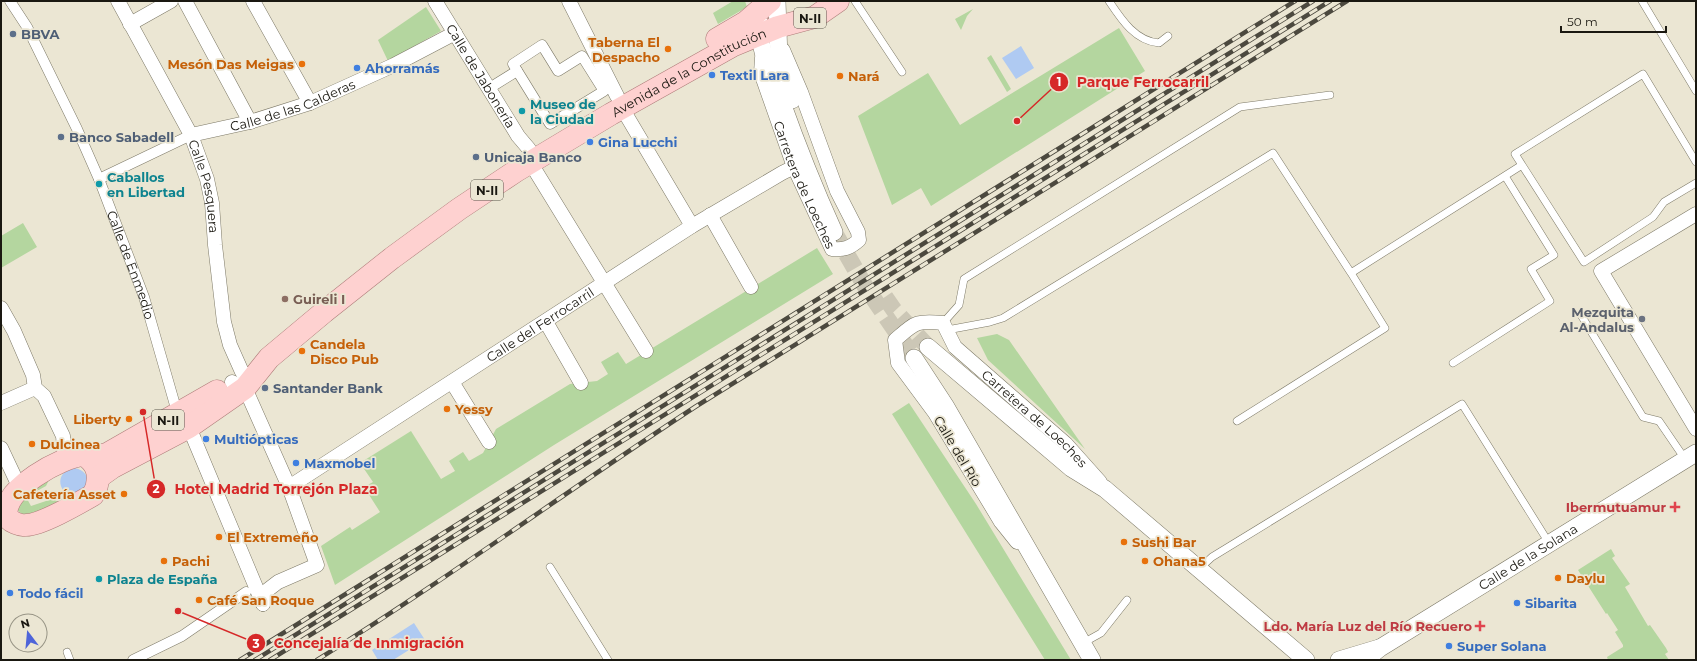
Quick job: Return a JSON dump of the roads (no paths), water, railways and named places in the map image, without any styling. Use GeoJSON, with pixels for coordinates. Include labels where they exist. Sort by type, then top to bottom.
{"type":"FeatureCollection","features":[{"type":"Feature","properties":{"kind":"main road","name":"Avenida de la Constitución"},"geometry":{"type":"LineString","coordinates":[[99,478],[113,467],[189,427],[324,312],[392,258],[530,156],[620,102],[765,34],[815,17],[838,1]]}},
{"type":"Feature","properties":{"kind":"main road","name":"Avenida de la Constitución"},"geometry":{"type":"LineString","coordinates":[[765,34],[767,3]]}},
{"type":"Feature","properties":{"kind":"main road","name":"Avenida de la Constitución"},"geometry":{"type":"LineString","coordinates":[[89,458],[106,454],[243,380]]}},
{"type":"Feature","properties":{"kind":"main road","name":"N-II"},"geometry":{"type":"LineString","coordinates":[[89,458],[83,455],[74,456],[17,482],[7,492],[2,501],[4,514],[8,519],[8,524],[26,526],[93,496],[97,488],[99,478]]}},
{"type":"Feature","properties":{"kind":"main road"},"geometry":{"type":"LineString","coordinates":[[89,458],[98,470],[99,478]]}},
{"type":"Feature","properties":{"kind":"street","name":"Calle de Enmedio"},"geometry":{"type":"LineString","coordinates":[[10,1],[27,27],[77,129],[99,179],[144,297],[174,405]]}},
{"type":"Feature","properties":{"kind":"street","name":"Calle Pesquera"},"geometry":{"type":"LineString","coordinates":[[118,1],[191,135],[207,179],[212,203],[214,245],[224,322],[230,345],[243,380],[289,487],[317,565],[278,582],[265,592],[264,606],[189,427]]}},
{"type":"Feature","properties":{"kind":"street"},"geometry":{"type":"LineString","coordinates":[[130,24],[171,1]]}},
{"type":"Feature","properties":{"kind":"street"},"geometry":{"type":"LineString","coordinates":[[185,1],[250,122]]}},
{"type":"Feature","properties":{"kind":"street"},"geometry":{"type":"LineString","coordinates":[[253,1],[310,103]]}},
{"type":"Feature","properties":{"kind":"street","name":"Calle de Jabonería"},"geometry":{"type":"LineString","coordinates":[[435,1],[518,136],[646,351]]}},
{"type":"Feature","properties":{"kind":"street"},"geometry":{"type":"LineString","coordinates":[[569,1],[620,102],[692,226]]}},
{"type":"Feature","properties":{"kind":"street","name":"Carretera de Loeches"},"geometry":{"type":"LineString","coordinates":[[765,34],[801,92],[838,191],[858,232],[859,240],[851,247],[843,250],[832,249],[794,167],[761,73],[767,3]]}},
{"type":"Feature","properties":{"kind":"street","name":"Calle de las Calderas"},"geometry":{"type":"LineString","coordinates":[[191,135],[250,122],[310,103],[394,65],[455,33]]}},
{"type":"Feature","properties":{"kind":"street","name":"Carretera de Loeches"},"geometry":{"type":"LineString","coordinates":[[765,34],[779,59],[809,152],[837,230],[804,164],[765,34]]}},
{"type":"Feature","properties":{"kind":"street"},"geometry":{"type":"LineString","coordinates":[[542,45],[558,71],[582,56],[604,91],[550,124],[517,71],[513,64],[542,45]]}},
{"type":"Feature","properties":{"kind":"street"},"geometry":{"type":"LineString","coordinates":[[488,89],[517,71]]}},
{"type":"Feature","properties":{"kind":"street"},"geometry":{"type":"LineString","coordinates":[[99,179],[191,135]]}},
{"type":"Feature","properties":{"kind":"street","name":"Calle del Ferrocarril"},"geometry":{"type":"LineString","coordinates":[[289,487],[605,284],[692,226],[782,172],[794,167]]}},
{"type":"Feature","properties":{"kind":"street"},"geometry":{"type":"LineString","coordinates":[[1696,214],[1601,271],[1696,428]]}},
{"type":"Feature","properties":{"kind":"street"},"geometry":{"type":"LineString","coordinates":[[710,215],[751,287]]}},
{"type":"Feature","properties":{"kind":"street"},"geometry":{"type":"LineString","coordinates":[[1,308],[14,330],[33,375],[35,388],[44,396],[63,436],[65,459]]}},
{"type":"Feature","properties":{"kind":"street"},"geometry":{"type":"LineString","coordinates":[[546,322],[581,383]]}},
{"type":"Feature","properties":{"kind":"street","name":"Calle del Río"},"geometry":{"type":"LineString","coordinates":[[945,326],[919,322],[908,329],[895,340],[898,363],[936,413],[1001,522],[1040,572]]}},
{"type":"Feature","properties":{"kind":"street","name":"Carretera de Loeches"},"geometry":{"type":"LineString","coordinates":[[945,326],[955,347],[1066,444],[1106,489],[1306,660]]}},
{"type":"Feature","properties":{"kind":"street","name":"Carretera de Loeches"},"geometry":{"type":"LineString","coordinates":[[928,347],[1071,468],[1106,489]]}},
{"type":"Feature","properties":{"kind":"street","name":"Calle del Río"},"geometry":{"type":"LineString","coordinates":[[914,358],[950,414],[1092,660]]}},
{"type":"Feature","properties":{"kind":"street"},"geometry":{"type":"LineString","coordinates":[[452,382],[489,442]]}},
{"type":"Feature","properties":{"kind":"street"},"geometry":{"type":"LineString","coordinates":[[1,403],[35,388]]}},
{"type":"Feature","properties":{"kind":"street"},"geometry":{"type":"LineString","coordinates":[[1,448],[17,482]]}},
{"type":"Feature","properties":{"kind":"street","name":"Calle de la Solana"},"geometry":{"type":"LineString","coordinates":[[1360,658],[1370,656],[1380,648],[1690,456]]}},
{"type":"Feature","properties":{"kind":"street"},"geometry":{"type":"LineString","coordinates":[[133,660],[182,636],[246,592]]}},
{"type":"Feature","properties":{"kind":"street"},"geometry":{"type":"LineString","coordinates":[[1290,645],[1314,660]]}},
{"type":"Feature","properties":{"kind":"street"},"geometry":{"type":"LineString","coordinates":[[1339,660],[1360,658]]}},
{"type":"Feature","properties":{"kind":"lane"},"geometry":{"type":"LineString","coordinates":[[855,1],[902,72]]}},
{"type":"Feature","properties":{"kind":"lane"},"geometry":{"type":"LineString","coordinates":[[1109,1],[1121,19],[1134,33],[1149,42],[1158,43],[1168,36]]}},
{"type":"Feature","properties":{"kind":"lane"},"geometry":{"type":"LineString","coordinates":[[1642,1],[1696,91]]}},
{"type":"Feature","properties":{"kind":"lane"},"geometry":{"type":"LineString","coordinates":[[1696,162],[1643,74],[1515,154],[1584,262],[1653,217],[1664,202],[1696,183]]}},
{"type":"Feature","properties":{"kind":"lane"},"geometry":{"type":"LineString","coordinates":[[945,326],[959,305],[964,279],[1240,106],[1330,94]]}},
{"type":"Feature","properties":{"kind":"lane"},"geometry":{"type":"LineString","coordinates":[[945,326],[990,322],[1003,318],[1273,153],[1384,328],[1237,421]]}},
{"type":"Feature","properties":{"kind":"lane"},"geometry":{"type":"LineString","coordinates":[[1351,274],[1522,165]]}},
{"type":"Feature","properties":{"kind":"lane"},"geometry":{"type":"LineString","coordinates":[[1453,363],[1550,301],[1531,269],[1554,255],[1505,176]]}},
{"type":"Feature","properties":{"kind":"lane"},"geometry":{"type":"LineString","coordinates":[[1581,315],[1643,417],[1659,421],[1690,456]]}},
{"type":"Feature","properties":{"kind":"lane"},"geometry":{"type":"LineString","coordinates":[[1200,568],[1212,557],[1462,404],[1549,543]]}},
{"type":"Feature","properties":{"kind":"lane"},"geometry":{"type":"LineString","coordinates":[[550,568],[608,660]]}},
{"type":"Feature","properties":{"kind":"lane"},"geometry":{"type":"LineString","coordinates":[[1082,643],[1101,633],[1127,600]]}},
{"type":"Feature","properties":{"kind":"lane"},"geometry":{"type":"LineString","coordinates":[[67,652],[70,660]]}},
{"type":"Feature","properties":{"kind":"water"},"geometry":{"type":"Polygon","coordinates":[[[1021,46],[1034,68],[1016,79],[1002,58],[1021,46]]]}},
{"type":"Feature","properties":{"kind":"water"},"geometry":{"type":"Polygon","coordinates":[[[75,468],[85,473],[88,482],[87,489],[70,496],[64,492],[60,482],[62,475],[65,472],[75,468]]]}},
{"type":"Feature","properties":{"kind":"water"},"geometry":{"type":"Polygon","coordinates":[[[414,623],[425,640],[393,660],[378,660],[372,650],[414,623]]]}},
{"type":"Feature","properties":{"kind":"tunnel"},"geometry":{"type":"LineString","coordinates":[[834,232],[865,286],[914,358]]}},
{"type":"Feature","properties":{"kind":"tunnel"},"geometry":{"type":"LineString","coordinates":[[885,297],[894,310],[928,347]]}},
{"type":"Feature","properties":{"kind":"railway"},"geometry":{"type":"LineString","coordinates":[[240,660],[1295,1]]}},
{"type":"Feature","properties":{"kind":"railway"},"geometry":{"type":"LineString","coordinates":[[255,660],[1313,1]]}},
{"type":"Feature","properties":{"kind":"railway"},"geometry":{"type":"LineString","coordinates":[[270,660],[1330,1]]}},
{"type":"Feature","properties":{"kind":"railway"},"geometry":{"type":"LineString","coordinates":[[317,660],[460,567],[600,470],[695,407],[1347,1]]}},
{"type":"Feature","properties":{"kind":"place","name":"BBVA"},"geometry":{"type":"Point","coordinates":[13,34]}},
{"type":"Feature","properties":{"kind":"place","name":"Taberna El Despacho"},"geometry":{"type":"Point","coordinates":[668,49]}},
{"type":"Feature","properties":{"kind":"place","name":"Mesón Das Meigas"},"geometry":{"type":"Point","coordinates":[302,64]}},
{"type":"Feature","properties":{"kind":"place","name":"Ahorramás"},"geometry":{"type":"Point","coordinates":[357,68]}},
{"type":"Feature","properties":{"kind":"place","name":"Textil Lara"},"geometry":{"type":"Point","coordinates":[712,75]}},
{"type":"Feature","properties":{"kind":"place","name":"Nará"},"geometry":{"type":"Point","coordinates":[840,76]}},
{"type":"Feature","properties":{"kind":"place","name":"Museo de la Ciudad"},"geometry":{"type":"Point","coordinates":[522,111]}},
{"type":"Feature","properties":{"kind":"place","name":"Parque Ferrocarril"},"geometry":{"type":"Point","coordinates":[1017,121]}},
{"type":"Feature","properties":{"kind":"place","name":"Banco Sabadell"},"geometry":{"type":"Point","coordinates":[61,137]}},
{"type":"Feature","properties":{"kind":"place","name":"Gina Lucchi"},"geometry":{"type":"Point","coordinates":[590,142]}},
{"type":"Feature","properties":{"kind":"place","name":"Unicaja Banco"},"geometry":{"type":"Point","coordinates":[476,157]}},
{"type":"Feature","properties":{"kind":"place","name":"Caballos en Libertad"},"geometry":{"type":"Point","coordinates":[99,184]}},
{"type":"Feature","properties":{"kind":"place","name":"Guireli I"},"geometry":{"type":"Point","coordinates":[285,299]}},
{"type":"Feature","properties":{"kind":"place","name":"Mezquita Al-Andalus"},"geometry":{"type":"Point","coordinates":[1642,319]}},
{"type":"Feature","properties":{"kind":"place","name":"Candela Disco Pub"},"geometry":{"type":"Point","coordinates":[302,351]}},
{"type":"Feature","properties":{"kind":"place","name":"Santander Bank"},"geometry":{"type":"Point","coordinates":[265,388]}},
{"type":"Feature","properties":{"kind":"place","name":"Yessy"},"geometry":{"type":"Point","coordinates":[447,409]}},
{"type":"Feature","properties":{"kind":"place","name":"Hotel Madrid Torrejón Plaza"},"geometry":{"type":"Point","coordinates":[143,412]}},
{"type":"Feature","properties":{"kind":"place","name":"Liberty"},"geometry":{"type":"Point","coordinates":[129,419]}},
{"type":"Feature","properties":{"kind":"place","name":"Multiópticas"},"geometry":{"type":"Point","coordinates":[206,439]}},
{"type":"Feature","properties":{"kind":"place","name":"Dulcinea"},"geometry":{"type":"Point","coordinates":[32,444]}},
{"type":"Feature","properties":{"kind":"place","name":"Maxmobel"},"geometry":{"type":"Point","coordinates":[296,463]}},
{"type":"Feature","properties":{"kind":"place","name":"Cafetería Asset"},"geometry":{"type":"Point","coordinates":[124,494]}},
{"type":"Feature","properties":{"kind":"place","name":"Ibermutuamur"},"geometry":{"type":"Point","coordinates":[1675,507]}},
{"type":"Feature","properties":{"kind":"place","name":"El Extremeño"},"geometry":{"type":"Point","coordinates":[219,537]}},
{"type":"Feature","properties":{"kind":"place","name":"Sushi Bar"},"geometry":{"type":"Point","coordinates":[1124,542]}},
{"type":"Feature","properties":{"kind":"place","name":"Pachi"},"geometry":{"type":"Point","coordinates":[164,561]}},
{"type":"Feature","properties":{"kind":"place","name":"Ohana5"},"geometry":{"type":"Point","coordinates":[1145,561]}},
{"type":"Feature","properties":{"kind":"place","name":"Daylu"},"geometry":{"type":"Point","coordinates":[1558,578]}},
{"type":"Feature","properties":{"kind":"place","name":"Plaza de España"},"geometry":{"type":"Point","coordinates":[99,579]}},
{"type":"Feature","properties":{"kind":"place","name":"Todo fácil"},"geometry":{"type":"Point","coordinates":[10,593]}},
{"type":"Feature","properties":{"kind":"place","name":"Café San Roque"},"geometry":{"type":"Point","coordinates":[199,600]}},
{"type":"Feature","properties":{"kind":"place","name":"Sibarita"},"geometry":{"type":"Point","coordinates":[1517,603]}},
{"type":"Feature","properties":{"kind":"place","name":"Concejalía de Inmigración"},"geometry":{"type":"Point","coordinates":[178,611]}},
{"type":"Feature","properties":{"kind":"place","name":"Ldo. María Luz del Río Recuero"},"geometry":{"type":"Point","coordinates":[1480,626]}},
{"type":"Feature","properties":{"kind":"place","name":"Super Solana"},"geometry":{"type":"Point","coordinates":[1449,646]}}]}
